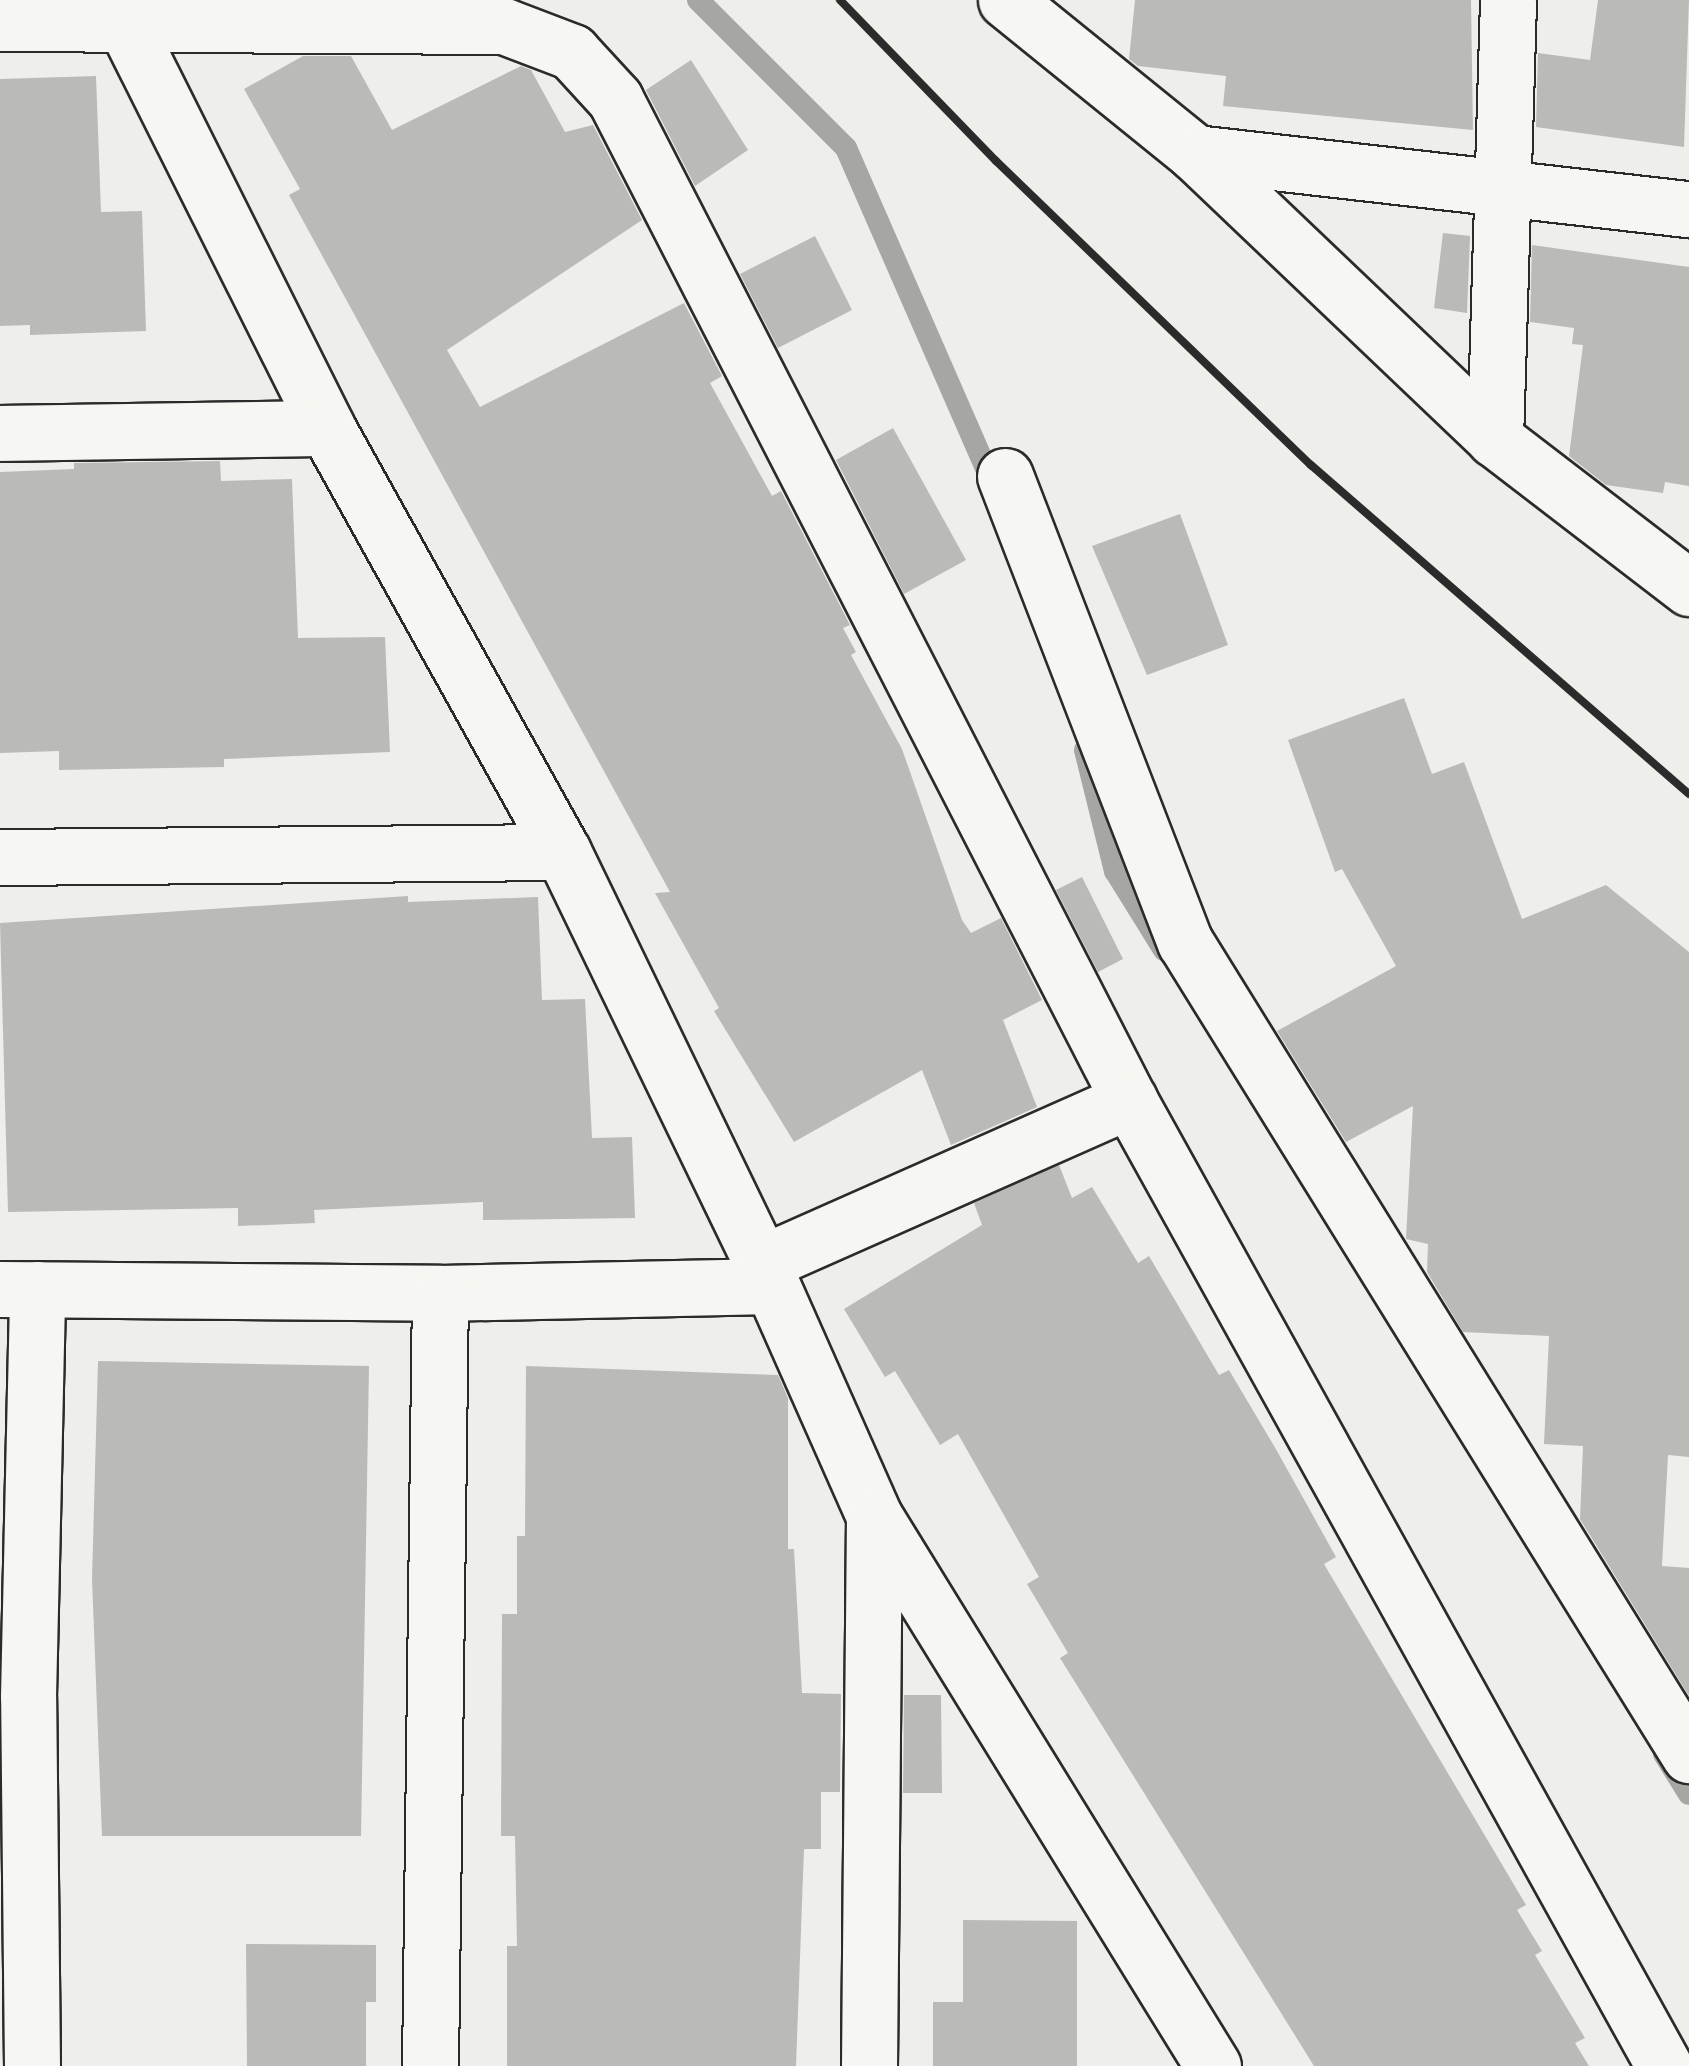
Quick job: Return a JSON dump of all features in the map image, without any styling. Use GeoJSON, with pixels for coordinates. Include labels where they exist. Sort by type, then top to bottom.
{"type":"FeatureCollection","features":[{"type":"Feature","properties":{"kind":"street"},"geometry":{"type":"LineString","coordinates":[[1006,0],[1195,153],[1495,439],[1689,588]]}},
{"type":"Feature","properties":{"kind":"street"},"geometry":{"type":"LineString","coordinates":[[1495,439],[1508,0]]}},
{"type":"Feature","properties":{"kind":"street"},"geometry":{"type":"LineString","coordinates":[[0,22],[504,26],[572,52],[616,99],[1129,1100],[1664,2066]]}},
{"type":"Feature","properties":{"kind":"street"},"geometry":{"type":"LineString","coordinates":[[124,22],[327,428],[563,852],[767,1274],[874,1516],[1212,2066]]}},
{"type":"Feature","properties":{"kind":"street"},"geometry":{"type":"LineString","coordinates":[[1195,153],[1689,209]]}},
{"type":"Feature","properties":{"kind":"street"},"geometry":{"type":"LineString","coordinates":[[0,433],[327,428]]}},
{"type":"Feature","properties":{"kind":"street"},"geometry":{"type":"LineString","coordinates":[[1006,476],[1185,942],[1689,1756]]}},
{"type":"Feature","properties":{"kind":"street"},"geometry":{"type":"LineString","coordinates":[[0,857],[563,852]]}},
{"type":"Feature","properties":{"kind":"street"},"geometry":{"type":"LineString","coordinates":[[32,2066],[14,1696],[18,1289],[440,1293],[767,1274],[1129,1100]]}},
{"type":"Feature","properties":{"kind":"street"},"geometry":{"type":"LineString","coordinates":[[430,2066],[440,1293]]}},
{"type":"Feature","properties":{"kind":"street"},"geometry":{"type":"LineString","coordinates":[[869,2066],[874,1516]]}},
{"type":"Feature","properties":{"kind":"building"},"geometry":{"type":"Polygon","coordinates":[[[1135,0],[1471,0],[1473,130],[1223,106],[1226,76],[1138,66],[1129,59],[1135,0]]]}},
{"type":"Feature","properties":{"kind":"building"},"geometry":{"type":"Polygon","coordinates":[[[1598,0],[1689,0],[1684,147],[1536,127],[1538,53],[1590,60],[1598,0]]]}},
{"type":"Feature","properties":{"kind":"building"},"geometry":{"type":"Polygon","coordinates":[[[303,56],[351,56],[392,130],[521,66],[531,70],[565,132],[593,125],[642,220],[447,350],[480,407],[684,303],[722,376],[710,383],[772,496],[781,491],[850,625],[843,628],[856,652],[851,655],[902,749],[962,920],[971,933],[1001,918],[1042,1000],[1003,1020],[1037,1107],[951,1145],[922,1070],[794,1142],[714,1011],[719,1008],[655,893],[670,892],[289,195],[300,189],[244,89],[303,56]]]}},
{"type":"Feature","properties":{"kind":"building"},"geometry":{"type":"Polygon","coordinates":[[[691,60],[748,150],[695,186],[646,90],[691,60]]]}},
{"type":"Feature","properties":{"kind":"building"},"geometry":{"type":"Polygon","coordinates":[[[96,76],[101,212],[142,211],[146,331],[30,335],[30,325],[0,326],[0,79],[96,76]]]}},
{"type":"Feature","properties":{"kind":"building"},"geometry":{"type":"Polygon","coordinates":[[[1443,233],[1470,236],[1467,313],[1434,308],[1443,233]]]}},
{"type":"Feature","properties":{"kind":"building"},"geometry":{"type":"Polygon","coordinates":[[[815,236],[852,310],[778,348],[740,274],[815,236]]]}},
{"type":"Feature","properties":{"kind":"building"},"geometry":{"type":"Polygon","coordinates":[[[1532,245],[1689,267],[1689,486],[1665,482],[1663,493],[1606,485],[1569,456],[1583,345],[1572,344],[1574,328],[1530,322],[1532,245]]]}},
{"type":"Feature","properties":{"kind":"building"},"geometry":{"type":"Polygon","coordinates":[[[893,428],[966,560],[904,594],[836,460],[893,428]]]}},
{"type":"Feature","properties":{"kind":"building"},"geometry":{"type":"Polygon","coordinates":[[[220,461],[221,481],[292,479],[298,638],[385,637],[390,752],[224,759],[224,767],[59,770],[59,751],[0,753],[0,472],[74,469],[74,463],[220,461]]]}},
{"type":"Feature","properties":{"kind":"building"},"geometry":{"type":"Polygon","coordinates":[[[1180,514],[1228,645],[1147,675],[1092,546],[1180,514]]]}},
{"type":"Feature","properties":{"kind":"building"},"geometry":{"type":"Polygon","coordinates":[[[1404,698],[1432,774],[1464,762],[1522,919],[1606,885],[1689,952],[1689,1457],[1668,1455],[1662,1566],[1689,1568],[1689,1696],[1580,1519],[1583,1446],[1544,1444],[1549,1336],[1463,1332],[1427,1272],[1428,1244],[1406,1239],[1413,1106],[1346,1142],[1277,1031],[1396,966],[1342,869],[1335,872],[1288,740],[1404,698]]]}},
{"type":"Feature","properties":{"kind":"building"},"geometry":{"type":"Polygon","coordinates":[[[1082,877],[1123,959],[1098,972],[1056,890],[1082,877]]]}},
{"type":"Feature","properties":{"kind":"building"},"geometry":{"type":"Polygon","coordinates":[[[408,896],[408,902],[538,897],[542,1000],[585,999],[592,1138],[632,1137],[635,1218],[483,1220],[483,1202],[314,1210],[315,1223],[238,1226],[238,1208],[8,1212],[0,923],[408,896]]]}},
{"type":"Feature","properties":{"kind":"building"},"geometry":{"type":"Polygon","coordinates":[[[1059,1165],[1072,1198],[1092,1187],[1138,1263],[1149,1256],[1219,1375],[1229,1370],[1277,1451],[1336,1557],[1324,1564],[1526,1905],[1517,1910],[1542,1951],[1535,1955],[1585,2038],[1575,2043],[1589,2066],[1314,2066],[1060,1658],[1068,1653],[1027,1584],[1039,1577],[958,1434],[940,1445],[895,1371],[885,1377],[844,1309],[982,1225],[974,1203],[1059,1165]]]}},
{"type":"Feature","properties":{"kind":"building"},"geometry":{"type":"Polygon","coordinates":[[[98,1361],[369,1366],[361,1836],[102,1836],[92,1579],[98,1361]]]}},
{"type":"Feature","properties":{"kind":"building"},"geometry":{"type":"Polygon","coordinates":[[[526,1366],[778,1375],[788,1398],[788,1549],[794,1549],[802,1693],[841,1694],[840,1792],[821,1792],[821,1849],[804,1849],[796,2066],[507,2066],[507,1946],[517,1946],[515,1836],[501,1836],[502,1614],[517,1614],[517,1536],[525,1536],[526,1366]]]}},
{"type":"Feature","properties":{"kind":"building"},"geometry":{"type":"Polygon","coordinates":[[[904,1695],[941,1695],[942,1793],[903,1793],[904,1695]]]}},
{"type":"Feature","properties":{"kind":"building"},"geometry":{"type":"Polygon","coordinates":[[[963,1920],[1077,1921],[1077,2066],[933,2066],[933,2002],[963,2002],[963,1920]]]}},
{"type":"Feature","properties":{"kind":"building"},"geometry":{"type":"Polygon","coordinates":[[[246,1944],[376,1945],[376,2002],[366,2002],[366,2066],[247,2066],[246,1944]]]}},
{"type":"Feature","properties":{"kind":"waterway"},"geometry":{"type":"LineString","coordinates":[[698,0],[846,148],[995,489]]}},
{"type":"Feature","properties":{"kind":"waterway"},"geometry":{"type":"LineString","coordinates":[[1085,750],[1115,871],[1164,950]]}},
{"type":"Feature","properties":{"kind":"waterway"},"geometry":{"type":"LineString","coordinates":[[1664,1754],[1689,1794]]}},
{"type":"Feature","properties":{"kind":"railway"},"geometry":{"type":"LineString","coordinates":[[840,0],[996,161],[1311,465],[1689,794]]}}]}
